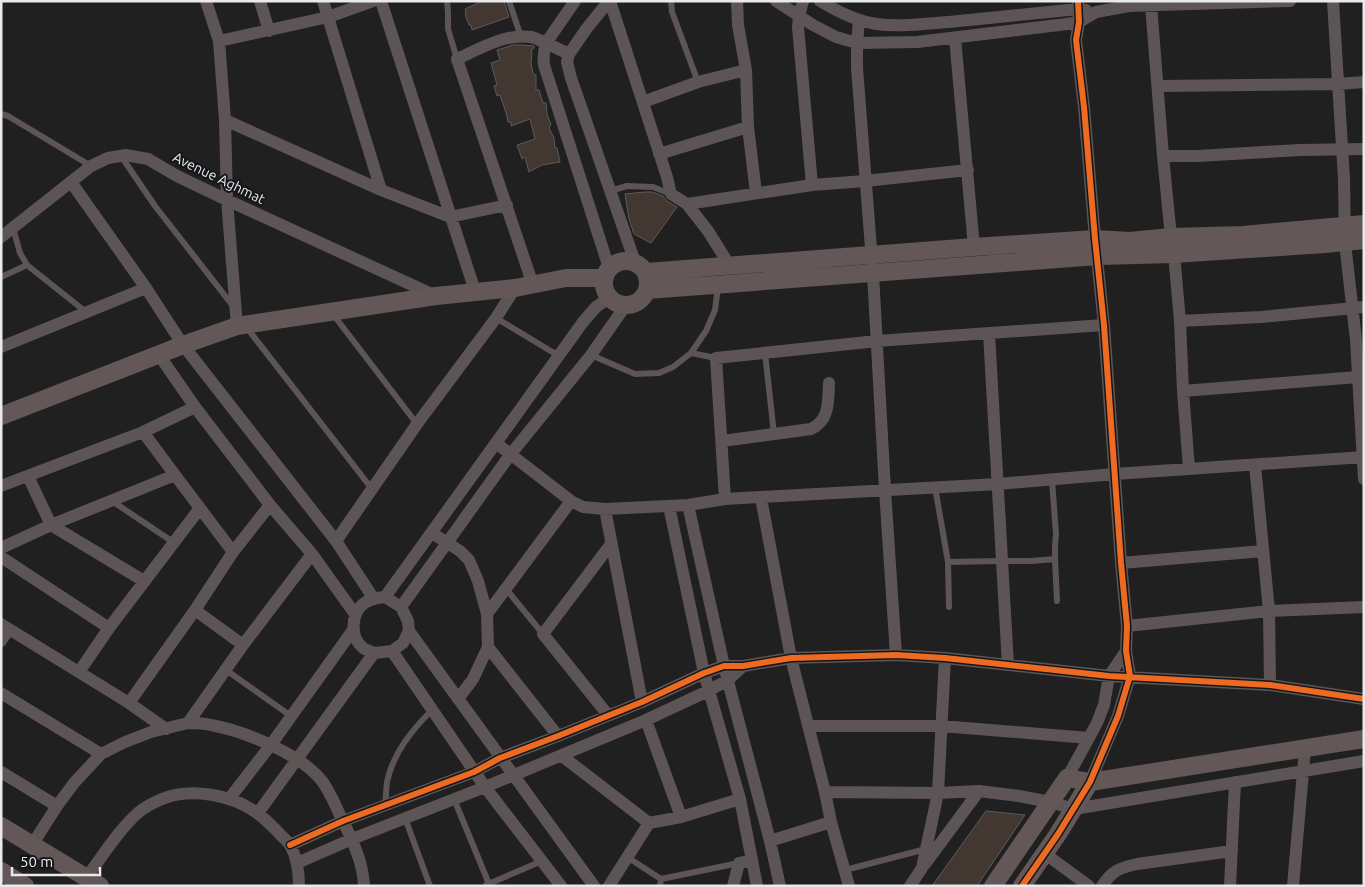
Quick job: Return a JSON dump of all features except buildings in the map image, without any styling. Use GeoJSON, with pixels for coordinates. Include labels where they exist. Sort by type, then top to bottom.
{"type":"FeatureCollection","features":[{"type":"Feature","properties":{"kind":"street"},"geometry":{"type":"LineString","coordinates":[[206,1],[219,42],[225,120],[228,200],[239,320]]}},
{"type":"Feature","properties":{"kind":"street"},"geometry":{"type":"LineString","coordinates":[[260,1],[269,31]]}},
{"type":"Feature","properties":{"kind":"street"},"geometry":{"type":"LineString","coordinates":[[323,1],[381,190]]}},
{"type":"Feature","properties":{"kind":"street"},"geometry":{"type":"LineString","coordinates":[[219,42],[328,18],[374,1]]}},
{"type":"Feature","properties":{"kind":"street"},"geometry":{"type":"LineString","coordinates":[[381,1],[475,291]]}},
{"type":"Feature","properties":{"kind":"street"},"geometry":{"type":"LineString","coordinates":[[576,1],[546,42],[544,65],[606,273],[604,290],[609,298],[617,303],[626,305],[640,300],[647,290],[648,280],[640,267],[610,191],[567,62],[569,54],[609,1]]}},
{"type":"Feature","properties":{"kind":"street"},"geometry":{"type":"LineString","coordinates":[[609,1],[671,194],[687,204],[708,231],[730,266]]}},
{"type":"Feature","properties":{"kind":"street"},"geometry":{"type":"LineString","coordinates":[[737,1],[738,25],[746,70],[748,128],[756,193]]}},
{"type":"Feature","properties":{"kind":"street"},"geometry":{"type":"LineString","coordinates":[[776,1],[836,37],[857,43],[917,42],[1073,23],[1096,12],[1129,6],[1290,1]]}},
{"type":"Feature","properties":{"kind":"street"},"geometry":{"type":"LineString","coordinates":[[803,1],[799,16],[799,40],[812,185]]}},
{"type":"Feature","properties":{"kind":"street"},"geometry":{"type":"LineString","coordinates":[[820,1],[835,11],[876,24],[983,19],[1078,5],[1096,12]]}},
{"type":"Feature","properties":{"kind":"street"},"geometry":{"type":"LineString","coordinates":[[1333,1],[1344,179],[1345,234],[1358,308],[1358,377],[1364,479]]}},
{"type":"Feature","properties":{"kind":"street"},"geometry":{"type":"LineString","coordinates":[[1073,23],[1078,5]]}},
{"type":"Feature","properties":{"kind":"street"},"geometry":{"type":"LineString","coordinates":[[1151,5],[1162,156],[1180,321],[1189,469]]}},
{"type":"Feature","properties":{"kind":"street"},"geometry":{"type":"LineString","coordinates":[[1022,886],[1090,782],[1118,716],[1130,676],[1126,651],[1127,626],[1104,325],[1084,107],[1073,23],[1064,6]]}},
{"type":"Feature","properties":{"kind":"street"},"geometry":{"type":"LineString","coordinates":[[859,20],[857,68],[870,255],[873,274],[896,655]]}},
{"type":"Feature","properties":{"kind":"street"},"geometry":{"type":"LineString","coordinates":[[533,285],[457,59],[498,41],[521,37],[531,37],[546,42],[569,54]]}},
{"type":"Feature","properties":{"kind":"street"},"geometry":{"type":"LineString","coordinates":[[954,38],[974,247]]}},
{"type":"Feature","properties":{"kind":"street"},"geometry":{"type":"LineString","coordinates":[[643,102],[698,82],[746,70]]}},
{"type":"Feature","properties":{"kind":"street"},"geometry":{"type":"LineString","coordinates":[[1158,86],[1364,82]]}},
{"type":"Feature","properties":{"kind":"street"},"geometry":{"type":"LineString","coordinates":[[225,120],[381,190],[450,217],[507,205]]}},
{"type":"Feature","properties":{"kind":"street"},"geometry":{"type":"LineString","coordinates":[[659,154],[748,128]]}},
{"type":"Feature","properties":{"kind":"street"},"geometry":{"type":"LineString","coordinates":[[1162,156],[1364,149]]}},
{"type":"Feature","properties":{"kind":"street","name":"Avenue Aghmat"},"geometry":{"type":"LineString","coordinates":[[1,237],[91,166],[108,158],[126,155],[148,159],[177,176],[436,296]]}},
{"type":"Feature","properties":{"kind":"street"},"geometry":{"type":"LineString","coordinates":[[687,204],[812,185],[968,170]]}},
{"type":"Feature","properties":{"kind":"street"},"geometry":{"type":"LineString","coordinates":[[71,182],[146,288],[183,345],[379,598],[401,607],[408,621],[409,631],[594,886]]}},
{"type":"Feature","properties":{"kind":"street"},"geometry":{"type":"LineString","coordinates":[[1345,234],[1364,224]]}},
{"type":"Feature","properties":{"kind":"street"},"geometry":{"type":"LineString","coordinates":[[647,290],[873,274],[1097,247],[1130,241],[1173,246],[1243,235],[1345,234],[1364,240]]}},
{"type":"Feature","properties":{"kind":"street"},"geometry":{"type":"LineString","coordinates":[[1,416],[159,355],[239,320],[331,312],[436,296],[515,288],[566,278],[606,273],[612,264],[621,261],[628,260],[640,267],[730,266],[974,247],[1097,247]]}},
{"type":"Feature","properties":{"kind":"street"},"geometry":{"type":"LineString","coordinates":[[1,347],[146,288]]}},
{"type":"Feature","properties":{"kind":"street"},"geometry":{"type":"LineString","coordinates":[[336,541],[417,424],[496,318],[515,288]]}},
{"type":"Feature","properties":{"kind":"street"},"geometry":{"type":"LineString","coordinates":[[409,631],[403,643],[392,651],[374,653],[363,648],[353,630],[353,623],[356,614],[364,604],[379,598],[432,533],[584,322],[596,307],[609,298]]}},
{"type":"Feature","properties":{"kind":"street"},"geometry":{"type":"LineString","coordinates":[[401,607],[510,454],[590,355],[626,305]]}},
{"type":"Feature","properties":{"kind":"street"},"geometry":{"type":"LineString","coordinates":[[1180,321],[1260,317],[1358,308]]}},
{"type":"Feature","properties":{"kind":"street"},"geometry":{"type":"LineString","coordinates":[[725,499],[716,358],[877,342],[1104,325]]}},
{"type":"Feature","properties":{"kind":"street"},"geometry":{"type":"LineString","coordinates":[[989,333],[1008,665]]}},
{"type":"Feature","properties":{"kind":"street"},"geometry":{"type":"LineString","coordinates":[[159,355],[195,408],[270,505],[312,554],[356,614]]}},
{"type":"Feature","properties":{"kind":"street"},"geometry":{"type":"LineString","coordinates":[[1183,391],[1358,377]]}},
{"type":"Feature","properties":{"kind":"street"},"geometry":{"type":"LineString","coordinates":[[722,441],[811,429],[822,421],[827,410],[829,383]]}},
{"type":"Feature","properties":{"kind":"street"},"geometry":{"type":"LineString","coordinates":[[1,486],[144,432],[195,408]]}},
{"type":"Feature","properties":{"kind":"street"},"geometry":{"type":"LineString","coordinates":[[144,432],[233,552]]}},
{"type":"Feature","properties":{"kind":"street"},"geometry":{"type":"LineString","coordinates":[[496,443],[570,501],[583,507],[605,509],[688,505],[725,499],[998,484],[1363,457]]}},
{"type":"Feature","properties":{"kind":"street"},"geometry":{"type":"LineString","coordinates":[[1255,465],[1269,611],[1270,685]]}},
{"type":"Feature","properties":{"kind":"street"},"geometry":{"type":"LineString","coordinates":[[1,548],[51,525],[175,475]]}},
{"type":"Feature","properties":{"kind":"street"},"geometry":{"type":"LineString","coordinates":[[28,476],[51,525],[144,581]]}},
{"type":"Feature","properties":{"kind":"street"},"geometry":{"type":"LineString","coordinates":[[762,498],[791,658],[831,822],[850,886]]}},
{"type":"Feature","properties":{"kind":"street"},"geometry":{"type":"LineString","coordinates":[[487,614],[570,501]]}},
{"type":"Feature","properties":{"kind":"street"},"geometry":{"type":"LineString","coordinates":[[129,703],[195,610],[233,552],[270,505]]}},
{"type":"Feature","properties":{"kind":"street"},"geometry":{"type":"LineString","coordinates":[[688,505],[724,666],[770,840],[780,886]]}},
{"type":"Feature","properties":{"kind":"street"},"geometry":{"type":"LineString","coordinates":[[669,506],[708,691],[740,799],[745,862],[757,886]]}},
{"type":"Feature","properties":{"kind":"street"},"geometry":{"type":"LineString","coordinates":[[79,672],[109,628],[200,508]]}},
{"type":"Feature","properties":{"kind":"street"},"geometry":{"type":"LineString","coordinates":[[605,509],[642,702]]}},
{"type":"Feature","properties":{"kind":"street"},"geometry":{"type":"LineString","coordinates":[[432,533],[460,551],[469,560],[478,581],[487,614],[488,647],[473,679],[458,699]]}},
{"type":"Feature","properties":{"kind":"street"},"geometry":{"type":"LineString","coordinates":[[608,715],[543,634],[611,544]]}},
{"type":"Feature","properties":{"kind":"street"},"geometry":{"type":"LineString","coordinates":[[1121,563],[1263,551]]}},
{"type":"Feature","properties":{"kind":"street"},"geometry":{"type":"LineString","coordinates":[[188,723],[243,645],[312,554]]}},
{"type":"Feature","properties":{"kind":"street"},"geometry":{"type":"LineString","coordinates":[[1,557],[109,628]]}},
{"type":"Feature","properties":{"kind":"street"},"geometry":{"type":"LineString","coordinates":[[1127,626],[1269,611],[1364,607]]}},
{"type":"Feature","properties":{"kind":"street"},"geometry":{"type":"LineString","coordinates":[[195,610],[243,645]]}},
{"type":"Feature","properties":{"kind":"street"},"geometry":{"type":"LineString","coordinates":[[1,641],[5,626],[166,728]]}},
{"type":"Feature","properties":{"kind":"street"},"geometry":{"type":"LineString","coordinates":[[229,799],[270,746],[353,630]]}},
{"type":"Feature","properties":{"kind":"street"},"geometry":{"type":"LineString","coordinates":[[488,647],[558,736]]}},
{"type":"Feature","properties":{"kind":"street"},"geometry":{"type":"LineString","coordinates":[[392,651],[474,772],[561,886]]}},
{"type":"Feature","properties":{"kind":"street"},"geometry":{"type":"LineString","coordinates":[[993,886],[1067,778],[1089,738],[1104,705],[1108,676],[1126,651]]}},
{"type":"Feature","properties":{"kind":"street"},"geometry":{"type":"LineString","coordinates":[[258,813],[374,653]]}},
{"type":"Feature","properties":{"kind":"street"},"geometry":{"type":"LineString","coordinates":[[290,845],[343,822],[474,772],[500,758],[642,702],[704,673],[724,666],[742,666],[791,658],[896,655],[944,658],[1108,676],[1270,685],[1364,699]]}},
{"type":"Feature","properties":{"kind":"street"},"geometry":{"type":"LineString","coordinates":[[922,868],[938,794],[944,658]]}},
{"type":"Feature","properties":{"kind":"street"},"geometry":{"type":"LineString","coordinates":[[297,863],[646,720],[728,680],[742,666]]}},
{"type":"Feature","properties":{"kind":"street"},"geometry":{"type":"LineString","coordinates":[[1,693],[100,754]]}},
{"type":"Feature","properties":{"kind":"street"},"geometry":{"type":"LineString","coordinates":[[646,720],[681,817]]}},
{"type":"Feature","properties":{"kind":"street"},"geometry":{"type":"LineString","coordinates":[[32,845],[74,783],[100,754],[151,732],[188,723],[210,724],[239,732],[297,759],[322,781],[352,839],[361,862],[364,886]]}},
{"type":"Feature","properties":{"kind":"street"},"geometry":{"type":"LineString","coordinates":[[808,726],[941,726],[1089,738]]}},
{"type":"Feature","properties":{"kind":"street"},"geometry":{"type":"LineString","coordinates":[[1067,778],[1090,782],[1364,739]]}},
{"type":"Feature","properties":{"kind":"street"},"geometry":{"type":"LineString","coordinates":[[1293,886],[1305,749]]}},
{"type":"Feature","properties":{"kind":"street"},"geometry":{"type":"LineString","coordinates":[[562,756],[649,823]]}},
{"type":"Feature","properties":{"kind":"street"},"geometry":{"type":"LineString","coordinates":[[825,792],[938,794],[979,791],[1019,796],[1074,809],[1364,761]]}},
{"type":"Feature","properties":{"kind":"street"},"geometry":{"type":"LineString","coordinates":[[1,772],[57,806]]}},
{"type":"Feature","properties":{"kind":"street"},"geometry":{"type":"LineString","coordinates":[[1230,886],[1235,782]]}},
{"type":"Feature","properties":{"kind":"street"},"geometry":{"type":"LineString","coordinates":[[910,886],[979,791]]}},
{"type":"Feature","properties":{"kind":"street"},"geometry":{"type":"LineString","coordinates":[[1,826],[93,882],[122,830],[140,812],[163,799],[184,794],[204,794],[229,799],[241,803],[258,813],[290,845],[297,863],[298,886]]}},
{"type":"Feature","properties":{"kind":"street"},"geometry":{"type":"LineString","coordinates":[[609,886],[649,823],[681,817],[740,799]]}},
{"type":"Feature","properties":{"kind":"street"},"geometry":{"type":"LineString","coordinates":[[770,840],[831,822]]}},
{"type":"Feature","properties":{"kind":"street"},"geometry":{"type":"LineString","coordinates":[[1102,886],[1108,877],[1124,867],[1232,851]]}},
{"type":"Feature","properties":{"kind":"street"},"geometry":{"type":"LineString","coordinates":[[1044,853],[1089,886]]}},
{"type":"Feature","properties":{"kind":"street"},"geometry":{"type":"LineString","coordinates":[[733,886],[745,862]]}},
{"type":"Feature","properties":{"kind":"street"},"geometry":{"type":"LineString","coordinates":[[1,871],[25,886]]}},
{"type":"Feature","properties":{"kind":"lane"},"geometry":{"type":"LineString","coordinates":[[447,1],[448,29],[457,59]]}},
{"type":"Feature","properties":{"kind":"lane"},"geometry":{"type":"LineString","coordinates":[[509,1],[521,37]]}},
{"type":"Feature","properties":{"kind":"lane"},"geometry":{"type":"LineString","coordinates":[[671,1],[672,12],[698,82]]}},
{"type":"Feature","properties":{"kind":"lane"},"geometry":{"type":"LineString","coordinates":[[1,114],[8,116],[91,166]]}},
{"type":"Feature","properties":{"kind":"lane"},"geometry":{"type":"LineString","coordinates":[[120,156],[239,320],[372,489]]}},
{"type":"Feature","properties":{"kind":"lane"},"geometry":{"type":"LineString","coordinates":[[610,191],[627,186],[653,187],[671,194]]}},
{"type":"Feature","properties":{"kind":"lane"},"geometry":{"type":"LineString","coordinates":[[13,228],[20,254],[27,265],[87,312]]}},
{"type":"Feature","properties":{"kind":"lane"},"geometry":{"type":"LineString","coordinates":[[1,277],[27,265]]}},
{"type":"Feature","properties":{"kind":"lane"},"geometry":{"type":"LineString","coordinates":[[590,355],[635,374],[659,373],[673,367],[691,353],[706,331],[715,310],[718,286]]}},
{"type":"Feature","properties":{"kind":"lane"},"geometry":{"type":"LineString","coordinates":[[331,312],[417,424]]}},
{"type":"Feature","properties":{"kind":"lane"},"geometry":{"type":"LineString","coordinates":[[496,318],[559,356]]}},
{"type":"Feature","properties":{"kind":"lane"},"geometry":{"type":"LineString","coordinates":[[765,352],[774,434]]}},
{"type":"Feature","properties":{"kind":"lane"},"geometry":{"type":"LineString","coordinates":[[691,353],[716,358]]}},
{"type":"Feature","properties":{"kind":"lane"},"geometry":{"type":"LineString","coordinates":[[1052,480],[1056,534],[1057,601]]}},
{"type":"Feature","properties":{"kind":"lane"},"geometry":{"type":"LineString","coordinates":[[935,487],[948,562],[949,607]]}},
{"type":"Feature","properties":{"kind":"lane"},"geometry":{"type":"LineString","coordinates":[[111,501],[173,542]]}},
{"type":"Feature","properties":{"kind":"lane"},"geometry":{"type":"LineString","coordinates":[[948,562],[1055,559]]}},
{"type":"Feature","properties":{"kind":"lane"},"geometry":{"type":"LineString","coordinates":[[506,589],[543,634]]}},
{"type":"Feature","properties":{"kind":"lane"},"geometry":{"type":"LineString","coordinates":[[226,670],[291,716]]}},
{"type":"Feature","properties":{"kind":"lane"},"geometry":{"type":"LineString","coordinates":[[385,806],[387,783],[392,764],[414,729],[432,710]]}},
{"type":"Feature","properties":{"kind":"lane"},"geometry":{"type":"LineString","coordinates":[[454,799],[487,885],[542,862]]}},
{"type":"Feature","properties":{"kind":"lane"},"geometry":{"type":"LineString","coordinates":[[405,818],[430,886]]}},
{"type":"Feature","properties":{"kind":"lane"},"geometry":{"type":"LineString","coordinates":[[845,870],[926,849]]}},
{"type":"Feature","properties":{"kind":"lane"},"geometry":{"type":"LineString","coordinates":[[627,857],[661,882],[745,862]]}},
{"type":"Feature","properties":{"kind":"cycle path"},"geometry":{"type":"LineString","coordinates":[[1022,886],[1058,834],[1090,782],[1118,716],[1130,676],[1126,651],[1127,626],[1104,325],[1076,40],[1079,22],[1078,1]]}},
{"type":"Feature","properties":{"kind":"cycle path"},"geometry":{"type":"LineString","coordinates":[[290,845],[343,821],[474,772],[500,758],[642,702],[704,673],[724,666],[743,666],[791,658],[896,655],[945,658],[1109,676],[1270,685],[1364,699]]}}]}
